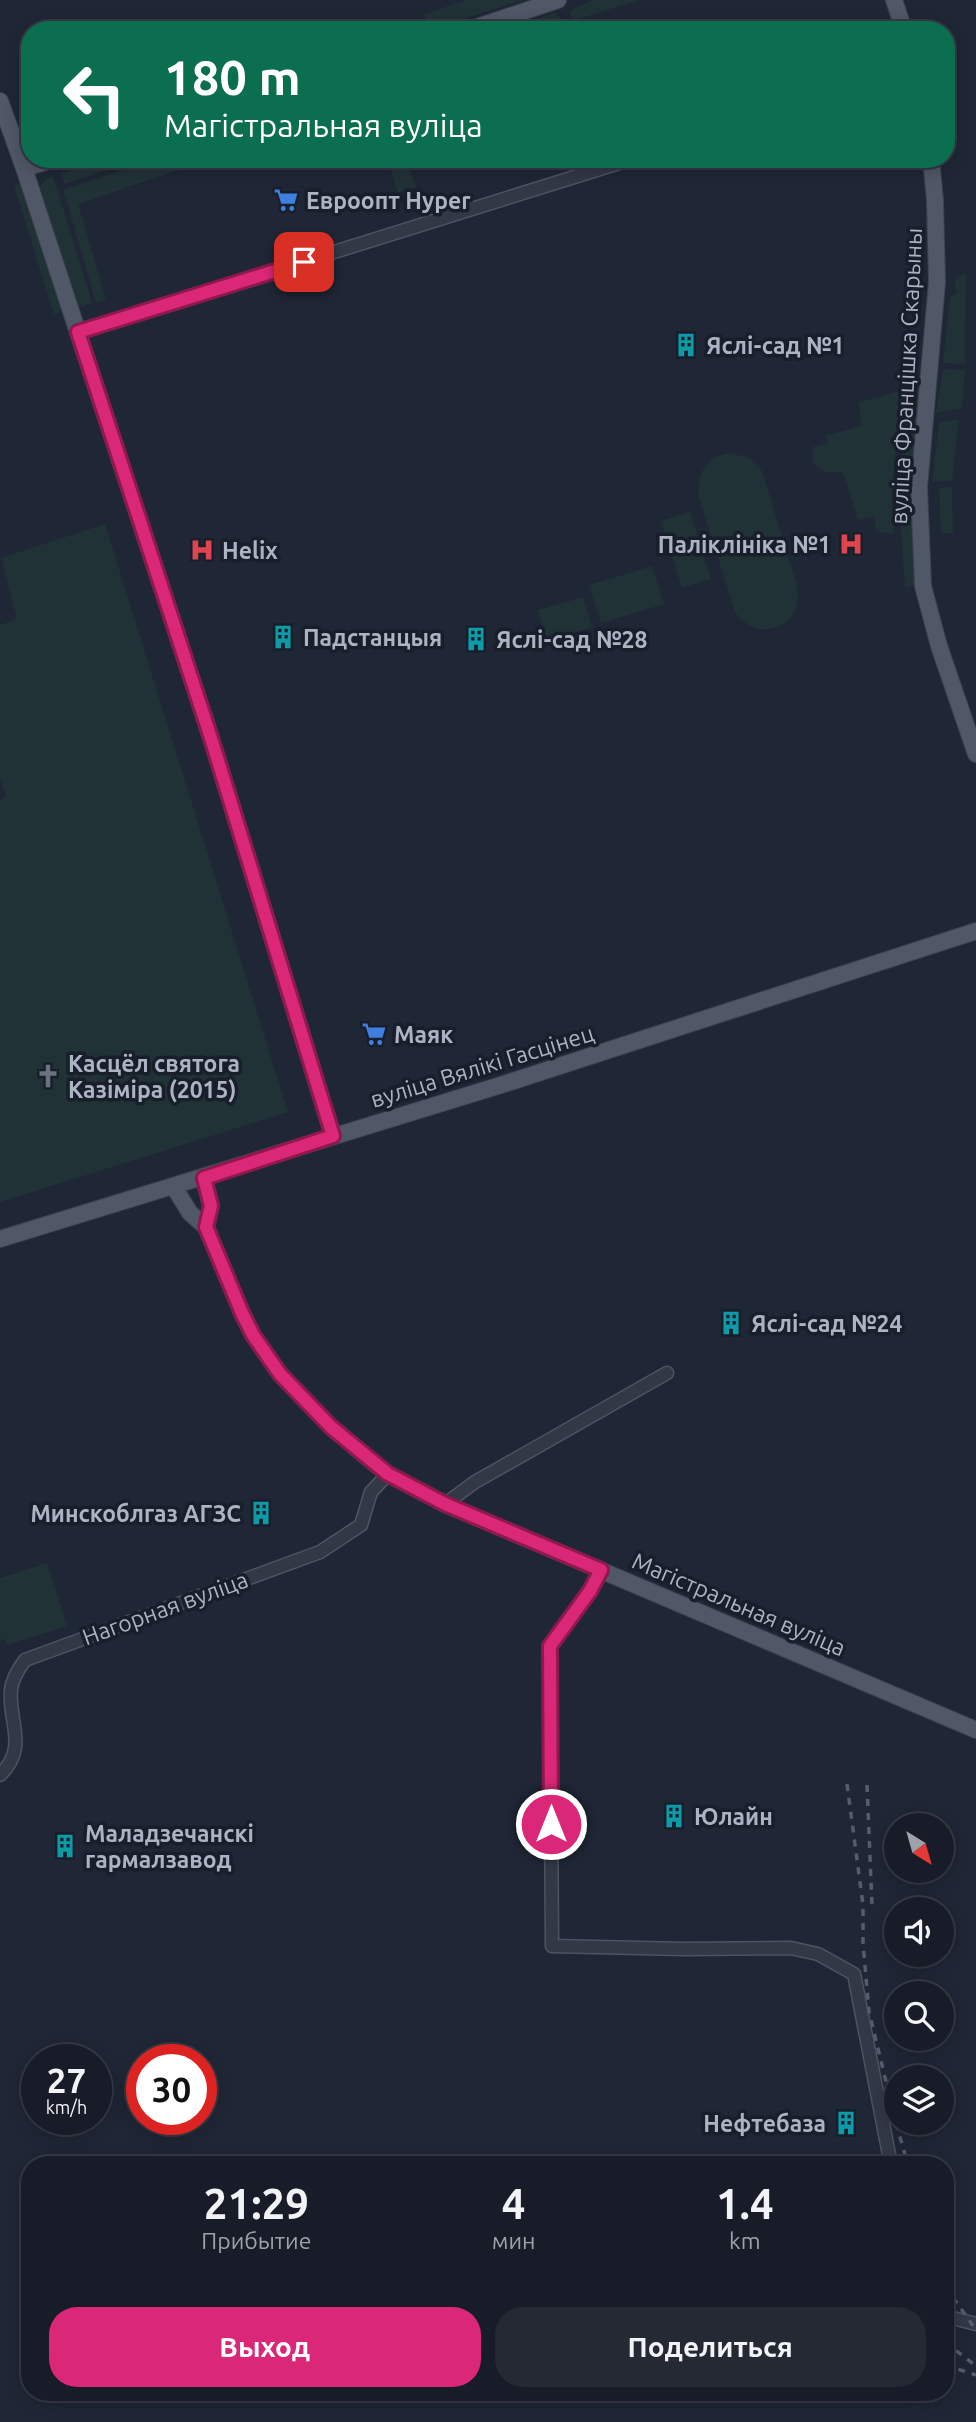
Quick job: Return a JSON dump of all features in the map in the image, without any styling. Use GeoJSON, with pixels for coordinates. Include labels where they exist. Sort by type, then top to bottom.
{"type":"FeatureCollection","features":[{"type":"Feature","properties":{"kind":"main road"},"geometry":{"type":"LineString","coordinates":[[495,21],[558,0]]}},
{"type":"Feature","properties":{"kind":"main road"},"geometry":{"type":"LineString","coordinates":[[894,0],[901,21]]}},
{"type":"Feature","properties":{"kind":"main road"},"geometry":{"type":"LineString","coordinates":[[0,102],[21,160]]}},
{"type":"Feature","properties":{"kind":"main road"},"geometry":{"type":"LineString","coordinates":[[24,168],[211,738],[333,1136]]}},
{"type":"Feature","properties":{"kind":"main road","name":"вуліца Францішка Скарыны"},"geometry":{"type":"LineString","coordinates":[[932,168],[937,282],[919,487],[923,586],[939,646],[976,754]]}},
{"type":"Feature","properties":{"kind":"main road","name":"вуліца Вялікі Гасцінец"},"geometry":{"type":"LineString","coordinates":[[0,1240],[698,1022],[976,931]]}},
{"type":"Feature","properties":{"kind":"main road"},"geometry":{"type":"LineString","coordinates":[[174,1187],[190,1213],[206,1227],[211,1206],[204,1178]]}},
{"type":"Feature","properties":{"kind":"main road","name":"Магістральная вуліца"},"geometry":{"type":"LineString","coordinates":[[206,1227],[253,1335],[280,1374],[331,1427],[388,1474],[445,1504],[976,1730]]}},
{"type":"Feature","properties":{"kind":"street"},"geometry":{"type":"LineString","coordinates":[[78,332],[603,168]]}},
{"type":"Feature","properties":{"kind":"street"},"geometry":{"type":"LineString","coordinates":[[445,1504],[475,1482],[667,1373]]}},
{"type":"Feature","properties":{"kind":"street","name":"Нагорная вуліца"},"geometry":{"type":"LineString","coordinates":[[0,1774],[10,1762],[16,1744],[11,1690],[18,1669],[26,1660],[320,1552],[361,1525],[371,1492],[388,1474]]}},
{"type":"Feature","properties":{"kind":"street"},"geometry":{"type":"LineString","coordinates":[[601,1570],[590,1591],[550,1646],[552,1945],[685,1949],[791,1948],[818,1954],[854,1974],[889,2156]]}},
{"type":"Feature","properties":{"kind":"street"},"geometry":{"type":"LineString","coordinates":[[954,2318],[976,2324]]}},
{"type":"Feature","properties":{"kind":"shaded area"},"geometry":{"type":"Polygon","coordinates":[[[467,0],[523,0],[457,21],[426,21],[424,14],[467,0]]]}},
{"type":"Feature","properties":{"kind":"shaded area"},"geometry":{"type":"Polygon","coordinates":[[[594,0],[639,0],[572,21],[572,9],[594,0]]]}},
{"type":"Feature","properties":{"kind":"shaded area"},"geometry":{"type":"Polygon","coordinates":[[[554,13],[563,21],[529,21],[554,13]]]}},
{"type":"Feature","properties":{"kind":"shaded area"},"geometry":{"type":"Polygon","coordinates":[[[79,168],[114,168],[64,184],[61,173],[79,168]]]}},
{"type":"Feature","properties":{"kind":"shaded area"},"geometry":{"type":"Polygon","coordinates":[[[129,168],[185,168],[78,204],[106,300],[96,303],[64,192],[66,189],[129,168]]]}},
{"type":"Feature","properties":{"kind":"shaded area"},"geometry":{"type":"Polygon","coordinates":[[[390,168],[410,168],[416,187],[398,193],[390,168]]]}},
{"type":"Feature","properties":{"kind":"shaded area"},"geometry":{"type":"Polygon","coordinates":[[[53,176],[92,303],[76,309],[40,186],[53,176]]]}},
{"type":"Feature","properties":{"kind":"shaded area"},"geometry":{"type":"Polygon","coordinates":[[[20,183],[27,191],[64,310],[54,315],[14,185],[20,183]]]}},
{"type":"Feature","properties":{"kind":"shaded area"},"geometry":{"type":"Polygon","coordinates":[[[966,273],[965,364],[943,363],[950,296],[957,294],[956,278],[966,273]]]}},
{"type":"Feature","properties":{"kind":"shaded area"},"geometry":{"type":"Polygon","coordinates":[[[943,369],[965,370],[962,408],[936,413],[943,369]]]}},
{"type":"Feature","properties":{"kind":"shaded area"},"geometry":{"type":"Polygon","coordinates":[[[908,388],[922,388],[919,585],[905,588],[899,495],[908,388]]]}},
{"type":"Feature","properties":{"kind":"shaded area"},"geometry":{"type":"Polygon","coordinates":[[[900,391],[892,497],[894,534],[877,532],[874,516],[858,520],[843,472],[825,472],[813,464],[813,447],[828,443],[826,436],[861,426],[859,402],[900,391]]]}},
{"type":"Feature","properties":{"kind":"shaded area"},"geometry":{"type":"Polygon","coordinates":[[[959,419],[952,481],[932,482],[939,422],[959,419]]]}},
{"type":"Feature","properties":{"kind":"shaded area"},"geometry":{"type":"Polygon","coordinates":[[[728,453],[748,457],[762,471],[797,585],[798,599],[794,611],[787,621],[778,627],[756,628],[735,612],[699,498],[699,482],[704,469],[720,455],[728,453]]]}},
{"type":"Feature","properties":{"kind":"shaded area"},"geometry":{"type":"Polygon","coordinates":[[[952,486],[953,533],[941,533],[939,488],[952,486]]]}},
{"type":"Feature","properties":{"kind":"shaded area"},"geometry":{"type":"Polygon","coordinates":[[[690,512],[711,579],[682,588],[661,521],[690,512]]]}},
{"type":"Feature","properties":{"kind":"shaded area"},"geometry":{"type":"Polygon","coordinates":[[[105,524],[288,1112],[0,1202],[0,800],[6,797],[0,777],[0,625],[17,619],[1,558],[105,524]]]}},
{"type":"Feature","properties":{"kind":"shaded area"},"geometry":{"type":"Polygon","coordinates":[[[652,566],[664,604],[601,623],[589,585],[652,566]]]}},
{"type":"Feature","properties":{"kind":"shaded area"},"geometry":{"type":"Polygon","coordinates":[[[583,597],[592,627],[547,641],[538,610],[583,597]]]}},
{"type":"Feature","properties":{"kind":"shaded area"},"geometry":{"type":"Polygon","coordinates":[[[47,1563],[67,1626],[7,1645],[5,1639],[0,1640],[0,1578],[47,1563]]]}},
{"type":"Feature","properties":{"kind":"railway"},"geometry":{"type":"LineString","coordinates":[[847,1784],[863,1905],[863,1943],[869,2012],[884,2073]]}},
{"type":"Feature","properties":{"kind":"railway"},"geometry":{"type":"LineString","coordinates":[[867,1785],[872,1905]]}},
{"type":"Feature","properties":{"kind":"railway"},"geometry":{"type":"LineString","coordinates":[[899,2135],[905,2156]]}},
{"type":"Feature","properties":{"kind":"railway"},"geometry":{"type":"LineString","coordinates":[[954,2299],[976,2330]]}},
{"type":"Feature","properties":{"kind":"railway"},"geometry":{"type":"LineString","coordinates":[[954,2349],[976,2366]]}},
{"type":"Feature","properties":{"kind":"railway"},"geometry":{"type":"LineString","coordinates":[[954,2368],[976,2375]]}},
{"type":"Feature","properties":{"kind":"place","name":"Евроопт Hyper"},"geometry":{"type":"Point","coordinates":[286,200]}},
{"type":"Feature","properties":{"kind":"place","name":"Яслі-сад №1"},"geometry":{"type":"Point","coordinates":[686,345]}},
{"type":"Feature","properties":{"kind":"place","name":"Паліклініка №1"},"geometry":{"type":"Point","coordinates":[851,544]}},
{"type":"Feature","properties":{"kind":"place","name":"Helix"},"geometry":{"type":"Point","coordinates":[202,550]}},
{"type":"Feature","properties":{"kind":"place","name":"Падстанцыя"},"geometry":{"type":"Point","coordinates":[283,637]}},
{"type":"Feature","properties":{"kind":"place","name":"Яслі-сад №28"},"geometry":{"type":"Point","coordinates":[476,639]}},
{"type":"Feature","properties":{"kind":"place","name":"Маяк"},"geometry":{"type":"Point","coordinates":[374,1034]}},
{"type":"Feature","properties":{"kind":"place","name":"Касцёл святога Казіміра (2015)"},"geometry":{"type":"Point","coordinates":[48,1076]}},
{"type":"Feature","properties":{"kind":"place","name":"Яслі-сад №24"},"geometry":{"type":"Point","coordinates":[731,1323]}},
{"type":"Feature","properties":{"kind":"place","name":"Минскоблгаз АГЗС"},"geometry":{"type":"Point","coordinates":[261,1513]}},
{"type":"Feature","properties":{"kind":"place","name":"Юлайн"},"geometry":{"type":"Point","coordinates":[674,1816]}},
{"type":"Feature","properties":{"kind":"place","name":"Маладзечанскі гармалзавод"},"geometry":{"type":"Point","coordinates":[65,1846]}},
{"type":"Feature","properties":{"kind":"place","name":"Нефтебаза"},"geometry":{"type":"Point","coordinates":[846,2123]}},
{"type":"Feature","properties":{"kind":"route"},"geometry":{"type":"LineString","coordinates":[[304,262],[78,332],[211,738],[333,1136],[204,1178],[211,1206],[206,1227],[253,1335],[280,1374],[331,1427],[388,1474],[445,1504],[601,1570],[590,1591],[550,1646],[551,1824]]}}]}
